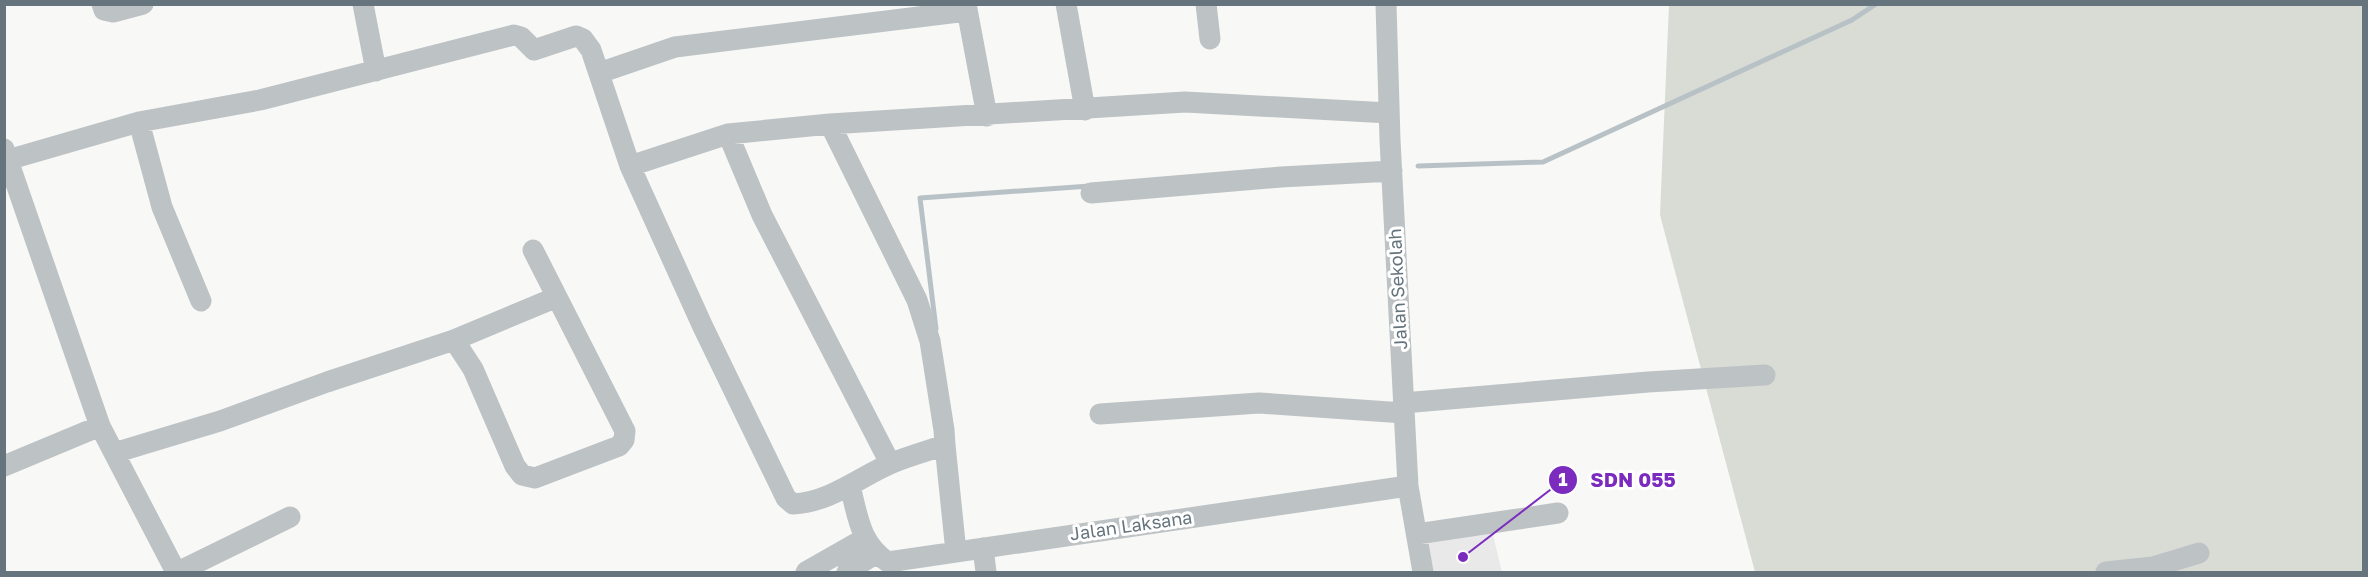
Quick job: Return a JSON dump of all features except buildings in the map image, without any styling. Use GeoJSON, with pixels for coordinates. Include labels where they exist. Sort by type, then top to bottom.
{"type":"FeatureCollection","features":[{"type":"Feature","properties":{"kind":"street"},"geometry":{"type":"LineString","coordinates":[[102,4],[104,10],[113,12],[143,4]]}},
{"type":"Feature","properties":{"kind":"street"},"geometry":{"type":"LineString","coordinates":[[363,4],[376,71]]}},
{"type":"Feature","properties":{"kind":"street"},"geometry":{"type":"LineString","coordinates":[[1066,4],[1085,110]]}},
{"type":"Feature","properties":{"kind":"street"},"geometry":{"type":"LineString","coordinates":[[1206,4],[1210,39]]}},
{"type":"Feature","properties":{"kind":"street","name":"Jalan Sekolah"},"geometry":{"type":"LineString","coordinates":[[1386,4],[1389,113],[1408,486],[1423,573]]}},
{"type":"Feature","properties":{"kind":"street"},"geometry":{"type":"LineString","coordinates":[[599,73],[675,47],[966,8],[987,116]]}},
{"type":"Feature","properties":{"kind":"street"},"geometry":{"type":"LineString","coordinates":[[290,517],[177,573],[100,426],[5,157],[139,122],[260,100],[513,35],[521,37],[534,50],[576,36],[583,39],[591,50],[630,166],[703,327],[786,498],[794,504],[806,504],[850,486],[891,463],[945,445]]}},
{"type":"Feature","properties":{"kind":"street"},"geometry":{"type":"LineString","coordinates":[[630,166],[728,134],[830,124],[1185,102],[1389,113]]}},
{"type":"Feature","properties":{"kind":"street"},"geometry":{"type":"LineString","coordinates":[[139,122],[162,207],[201,301]]}},
{"type":"Feature","properties":{"kind":"street"},"geometry":{"type":"LineString","coordinates":[[830,124],[917,300],[930,341],[944,430],[956,552]]}},
{"type":"Feature","properties":{"kind":"street"},"geometry":{"type":"LineString","coordinates":[[728,134],[762,214],[891,463]]}},
{"type":"Feature","properties":{"kind":"street"},"geometry":{"type":"LineString","coordinates":[[1090,193],[1392,168]]}},
{"type":"Feature","properties":{"kind":"street"},"geometry":{"type":"LineString","coordinates":[[454,340],[473,369],[515,466],[522,475],[535,478],[619,446],[624,440],[625,431],[533,250]]}},
{"type":"Feature","properties":{"kind":"street"},"geometry":{"type":"LineString","coordinates":[[114,453],[220,422],[327,382],[454,340],[557,297]]}},
{"type":"Feature","properties":{"kind":"street"},"geometry":{"type":"LineString","coordinates":[[1100,414],[1259,403],[1404,408],[1624,384],[1766,375]]}},
{"type":"Feature","properties":{"kind":"street"},"geometry":{"type":"LineString","coordinates":[[4,466],[100,426]]}},
{"type":"Feature","properties":{"kind":"street"},"geometry":{"type":"LineString","coordinates":[[850,486],[870,547]]}},
{"type":"Feature","properties":{"kind":"street","name":"Jalan Laksana"},"geometry":{"type":"LineString","coordinates":[[870,547],[888,562],[919,565],[956,552],[1408,486]]}},
{"type":"Feature","properties":{"kind":"street"},"geometry":{"type":"LineString","coordinates":[[1417,534],[1558,513]]}},
{"type":"Feature","properties":{"kind":"street"},"geometry":{"type":"LineString","coordinates":[[812,571],[870,547]]}},
{"type":"Feature","properties":{"kind":"street"},"geometry":{"type":"LineString","coordinates":[[847,573],[870,547]]}},
{"type":"Feature","properties":{"kind":"street"},"geometry":{"type":"LineString","coordinates":[[983,548],[986,573]]}},
{"type":"Feature","properties":{"kind":"street"},"geometry":{"type":"LineString","coordinates":[[2106,573],[2154,567],[2199,553]]}},
{"type":"Feature","properties":{"kind":"shaded area"},"geometry":{"type":"Polygon","coordinates":[[[1669,5],[2363,5],[2363,572],[1755,572],[1660,215],[1669,5]]]}},
{"type":"Feature","properties":{"kind":"shaded area"},"geometry":{"type":"Polygon","coordinates":[[[1491,527],[1502,572],[1432,572],[1425,541],[1491,527]]]}},
{"type":"Feature","properties":{"kind":"waterway"},"geometry":{"type":"LineString","coordinates":[[1418,166],[1543,162],[1852,20],[1876,4]]}},
{"type":"Feature","properties":{"kind":"waterway"},"geometry":{"type":"LineString","coordinates":[[936,329],[920,198],[1090,186]]}},
{"type":"Feature","properties":{"kind":"place","name":"SDN 055"},"geometry":{"type":"Point","coordinates":[1463,557]}}]}
